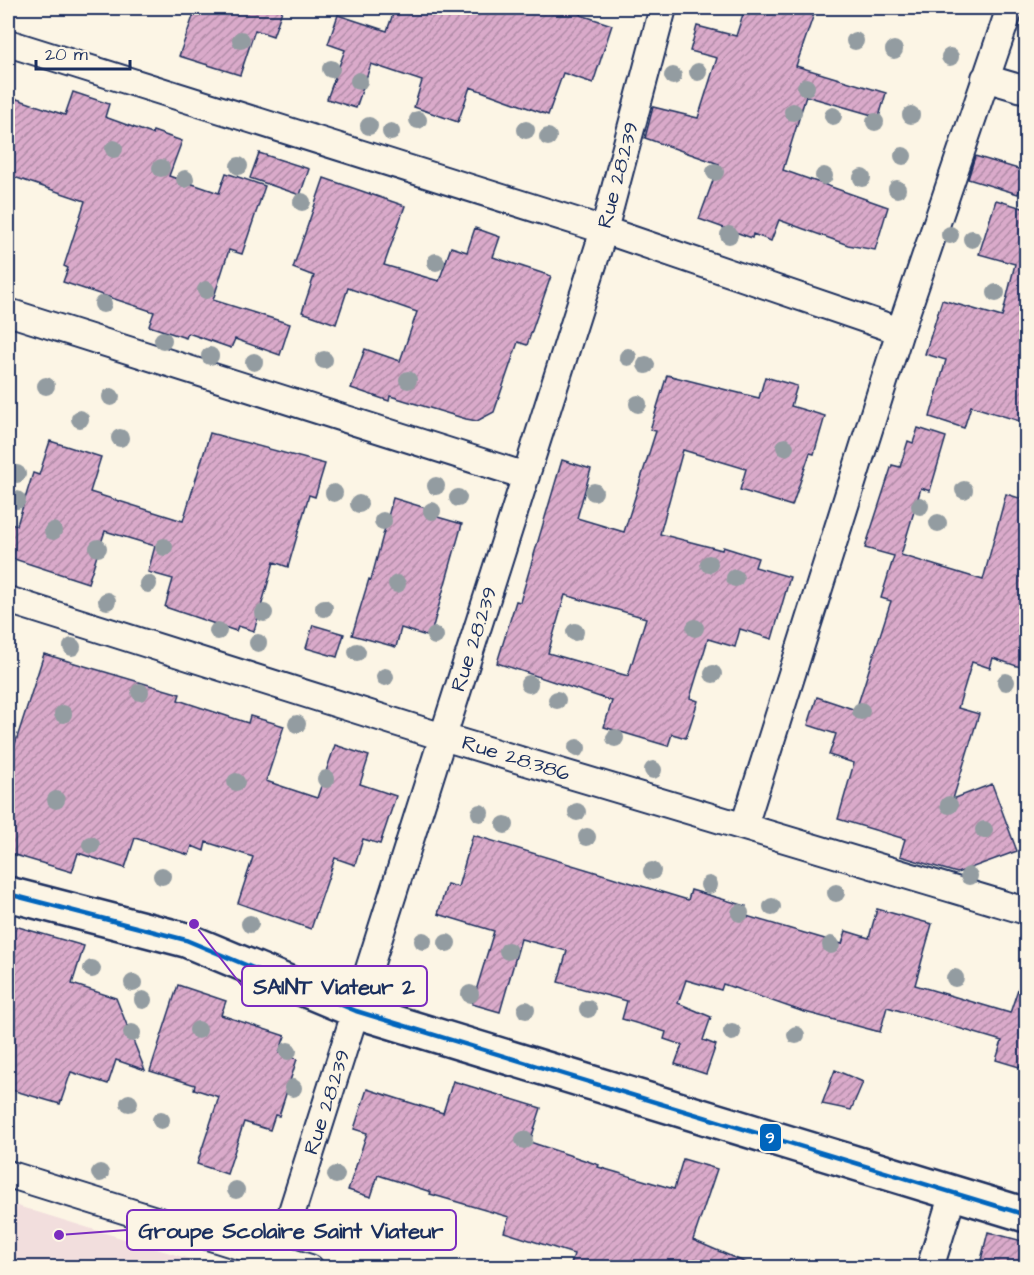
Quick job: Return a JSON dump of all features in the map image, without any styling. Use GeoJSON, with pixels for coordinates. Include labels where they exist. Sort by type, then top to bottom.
{"type":"FeatureCollection","features":[{"type":"Feature","properties":{"kind":"street","name":"Rue 28.239"},"geometry":{"type":"LineString","coordinates":[[276,1262],[604,230],[663,8]]}},
{"type":"Feature","properties":{"kind":"street"},"geometry":{"type":"LineString","coordinates":[[744,826],[900,332],[1010,8]]}},
{"type":"Feature","properties":{"kind":"street"},"geometry":{"type":"LineString","coordinates":[[8,43],[604,230],[900,332]]}},
{"type":"Feature","properties":{"kind":"street"},"geometry":{"type":"LineString","coordinates":[[985,78],[1026,90]]}},
{"type":"Feature","properties":{"kind":"street"},"geometry":{"type":"LineString","coordinates":[[8,312],[526,476]]}},
{"type":"Feature","properties":{"kind":"street","name":"Rue 28.386"},"geometry":{"type":"LineString","coordinates":[[8,600],[443,737],[1026,911]]}},
{"type":"Feature","properties":{"kind":"street"},"geometry":{"type":"LineString","coordinates":[[8,894],[186,940],[356,1011],[1026,1215]]}},
{"type":"Feature","properties":{"kind":"street"},"geometry":{"type":"LineString","coordinates":[[8,1174],[276,1262],[310,1268]]}},
{"type":"Feature","properties":{"kind":"street"},"geometry":{"type":"LineString","coordinates":[[930,1268],[953,1194]]}},
{"type":"Feature","properties":{"kind":"shaded area"},"geometry":{"type":"Polygon","coordinates":[[[8,1203],[212,1266],[212,1267],[8,1267],[8,1203]]]}},
{"type":"Feature","properties":{"kind":"building"},"geometry":{"type":"Polygon","coordinates":[[[196,8],[283,8],[273,36],[255,30],[240,75],[179,56],[196,8]]]}},
{"type":"Feature","properties":{"kind":"building"},"geometry":{"type":"Polygon","coordinates":[[[395,8],[584,8],[581,15],[612,25],[593,83],[563,73],[548,115],[470,87],[458,122],[414,107],[422,81],[371,64],[356,108],[327,99],[345,50],[328,44],[338,15],[387,31],[395,8]]]}},
{"type":"Feature","properties":{"kind":"building"},"geometry":{"type":"Polygon","coordinates":[[[745,8],[816,8],[796,66],[886,93],[879,117],[806,96],[783,170],[888,207],[875,250],[848,245],[779,220],[771,241],[753,234],[752,238],[699,219],[719,164],[645,138],[653,107],[698,118],[717,58],[690,51],[697,26],[736,36],[745,8]]]}},
{"type":"Feature","properties":{"kind":"building"},"geometry":{"type":"Polygon","coordinates":[[[73,92],[109,104],[105,117],[152,134],[153,131],[182,141],[169,176],[219,193],[226,173],[265,186],[242,254],[229,250],[213,300],[290,324],[280,355],[235,339],[231,348],[188,333],[186,338],[149,326],[154,312],[63,282],[68,268],[64,266],[85,201],[8,175],[8,96],[65,115],[73,92]]]}},
{"type":"Feature","properties":{"kind":"building"},"geometry":{"type":"Polygon","coordinates":[[[259,153],[309,169],[300,195],[250,178],[259,153]]]}},
{"type":"Feature","properties":{"kind":"building"},"geometry":{"type":"Polygon","coordinates":[[[975,156],[1025,171],[1018,194],[968,179],[975,156]]]}},
{"type":"Feature","properties":{"kind":"building"},"geometry":{"type":"Polygon","coordinates":[[[324,178],[405,206],[384,265],[439,281],[451,247],[467,252],[475,228],[500,237],[493,257],[551,276],[527,345],[518,342],[494,412],[477,421],[390,396],[389,401],[351,388],[365,349],[400,361],[417,312],[348,288],[336,324],[302,312],[314,276],[293,268],[324,178]]]}},
{"type":"Feature","properties":{"kind":"building"},"geometry":{"type":"Polygon","coordinates":[[[996,200],[1026,209],[1026,423],[971,406],[964,428],[930,417],[946,360],[925,354],[942,300],[1002,317],[1015,264],[979,254],[996,200]]]}},
{"type":"Feature","properties":{"kind":"building"},"geometry":{"type":"Polygon","coordinates":[[[667,375],[759,398],[765,377],[797,386],[791,406],[825,416],[814,454],[810,453],[792,506],[740,490],[746,469],[683,450],[660,534],[722,550],[723,547],[758,558],[755,567],[790,577],[772,639],[740,629],[735,647],[708,639],[690,698],[698,701],[686,738],[672,734],[668,746],[604,727],[612,701],[497,663],[516,601],[520,602],[562,460],[591,469],[577,518],[624,532],[656,431],[650,430],[667,375]],[[565,595],[548,653],[628,676],[646,618],[565,595]]]}},
{"type":"Feature","properties":{"kind":"building"},"geometry":{"type":"Polygon","coordinates":[[[918,428],[946,437],[930,491],[921,488],[901,555],[983,580],[1006,494],[1026,500],[1026,669],[993,658],[990,668],[972,662],[958,708],[979,714],[953,799],[992,784],[1017,851],[957,873],[900,856],[905,839],[838,819],[854,763],[829,755],[836,734],[808,725],[817,697],[856,710],[891,601],[881,598],[894,556],[865,548],[892,465],[900,467],[908,441],[913,443],[918,428]]]}},
{"type":"Feature","properties":{"kind":"building"},"geometry":{"type":"Polygon","coordinates":[[[210,433],[325,464],[315,497],[309,495],[288,567],[274,562],[254,631],[238,626],[236,631],[165,607],[173,579],[148,572],[155,546],[105,531],[88,583],[8,557],[8,522],[17,525],[33,473],[39,475],[50,441],[101,457],[90,492],[183,521],[210,433]]]}},
{"type":"Feature","properties":{"kind":"building"},"geometry":{"type":"Polygon","coordinates":[[[393,498],[429,509],[427,514],[462,524],[430,637],[401,628],[396,647],[352,635],[369,579],[371,580],[393,498]]]}},
{"type":"Feature","properties":{"kind":"building"},"geometry":{"type":"Polygon","coordinates":[[[313,625],[344,634],[337,657],[306,648],[313,625]]]}},
{"type":"Feature","properties":{"kind":"building"},"geometry":{"type":"Polygon","coordinates":[[[44,654],[180,694],[178,700],[248,723],[250,716],[284,726],[266,781],[317,798],[335,745],[369,756],[360,784],[396,796],[380,844],[363,839],[355,865],[335,858],[311,929],[238,903],[253,857],[206,842],[204,851],[192,846],[189,855],[135,838],[125,868],[78,853],[72,872],[8,853],[8,741],[15,744],[44,654]]]}},
{"type":"Feature","properties":{"kind":"building"},"geometry":{"type":"Polygon","coordinates":[[[473,835],[688,900],[691,890],[746,906],[743,915],[842,944],[846,931],[869,938],[877,909],[932,924],[915,985],[1010,1013],[1021,980],[1026,981],[1026,1069],[996,1060],[1002,1041],[887,1007],[880,1032],[801,1011],[723,984],[721,990],[686,980],[678,1003],[711,1017],[703,1040],[716,1045],[706,1074],[675,1064],[682,1045],[664,1039],[666,1032],[622,1019],[627,1001],[558,982],[567,951],[521,939],[500,1012],[472,1004],[494,931],[438,914],[447,884],[458,887],[473,835]]]}},
{"type":"Feature","properties":{"kind":"building"},"geometry":{"type":"Polygon","coordinates":[[[8,924],[84,946],[72,984],[116,998],[145,1070],[116,1060],[108,1084],[71,1072],[60,1104],[8,1089],[8,924]]]}},
{"type":"Feature","properties":{"kind":"building"},"geometry":{"type":"Polygon","coordinates":[[[178,985],[226,1001],[221,1015],[285,1036],[279,1053],[297,1059],[279,1116],[275,1115],[270,1130],[244,1122],[227,1174],[197,1164],[219,1097],[194,1089],[195,1085],[150,1071],[178,985]]]}},
{"type":"Feature","properties":{"kind":"building"},"geometry":{"type":"Polygon","coordinates":[[[835,1070],[863,1082],[851,1110],[822,1104],[835,1070]]]}},
{"type":"Feature","properties":{"kind":"building"},"geometry":{"type":"Polygon","coordinates":[[[453,1081],[541,1108],[530,1142],[599,1165],[598,1167],[674,1189],[683,1159],[717,1169],[693,1240],[758,1268],[570,1268],[574,1254],[504,1232],[509,1217],[430,1194],[431,1192],[378,1175],[371,1197],[348,1190],[367,1133],[354,1129],[367,1089],[443,1113],[453,1081]]]}},
{"type":"Feature","properties":{"kind":"building"},"geometry":{"type":"Polygon","coordinates":[[[988,1232],[1026,1242],[1026,1268],[979,1268],[988,1232]]]}},
{"type":"Feature","properties":{"kind":"transit line","name":"9"},"geometry":{"type":"LineString","coordinates":[[8,894],[186,940],[356,1011],[1026,1215]]}},
{"type":"Feature","properties":{"kind":"place","name":"SAINT Viateur 2"},"geometry":{"type":"Point","coordinates":[194,924]}},
{"type":"Feature","properties":{"kind":"place","name":"Groupe Scolaire Saint Viateur"},"geometry":{"type":"Point","coordinates":[59,1235]}}]}
